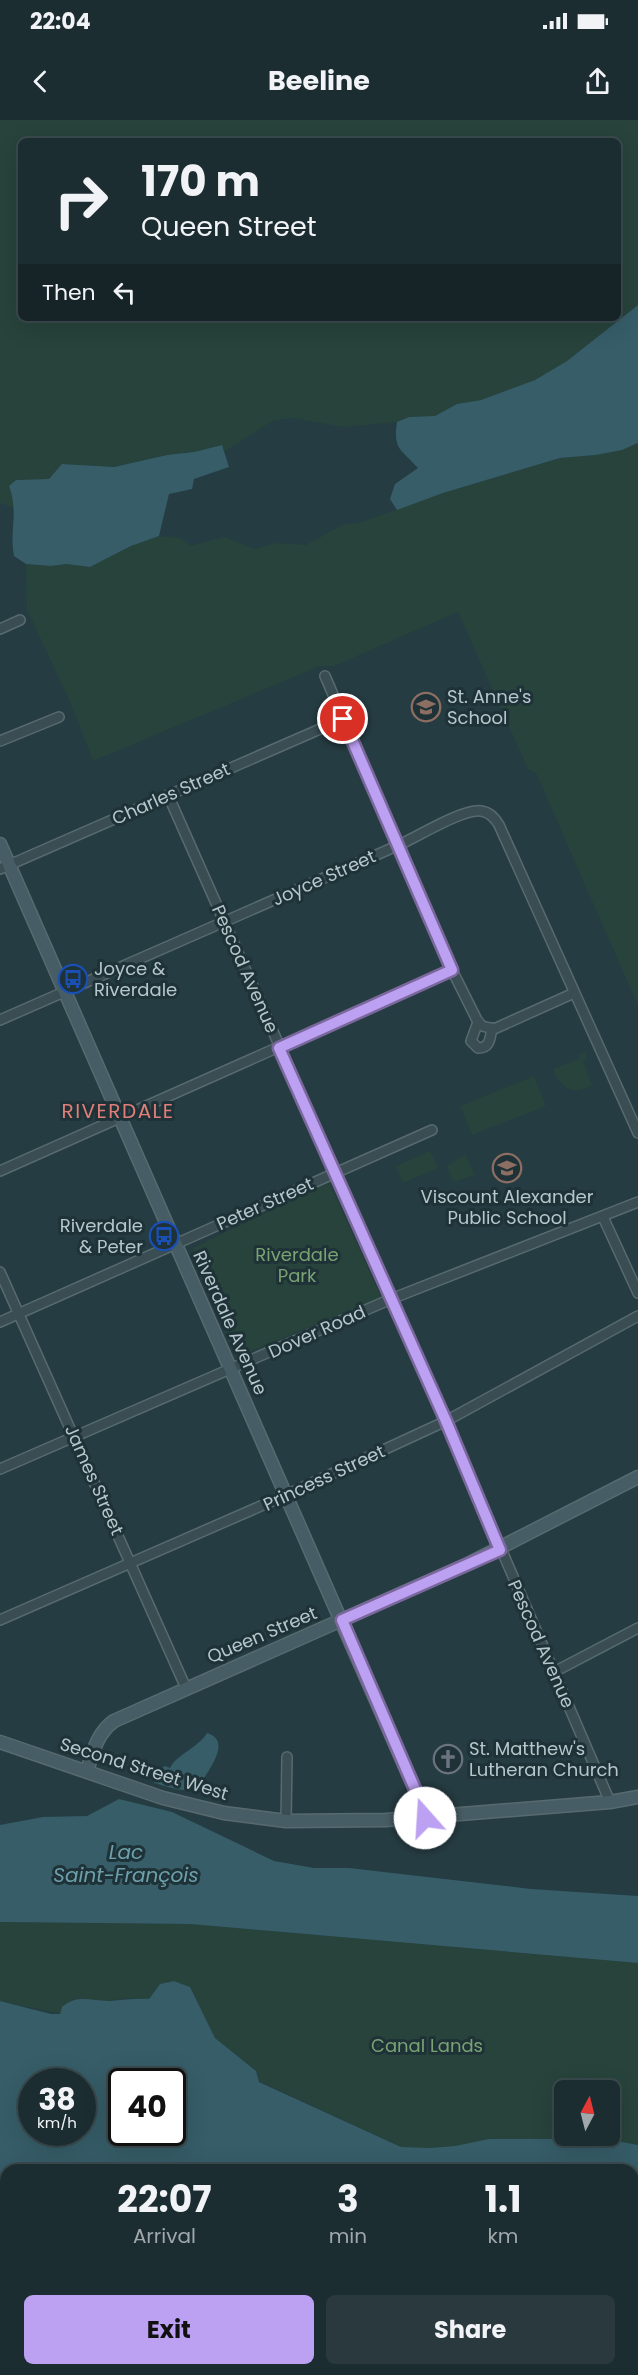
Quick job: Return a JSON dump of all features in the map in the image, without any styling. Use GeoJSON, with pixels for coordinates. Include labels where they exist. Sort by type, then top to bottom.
{"type":"FeatureCollection","features":[{"type":"Feature","properties":{"kind":"street"},"geometry":{"type":"LineString","coordinates":[[0,629],[20,620]]}},
{"type":"Feature","properties":{"kind":"street"},"geometry":{"type":"LineString","coordinates":[[325,676],[452,970],[478,1022],[482,1026],[494,1029],[574,993]]}},
{"type":"Feature","properties":{"kind":"street"},"geometry":{"type":"LineString","coordinates":[[0,741],[60,717]]}},
{"type":"Feature","properties":{"kind":"street","name":"Charles Street"},"geometry":{"type":"LineString","coordinates":[[5,867],[343,719]]}},
{"type":"Feature","properties":{"kind":"street","name":"Pescod Avenue"},"geometry":{"type":"LineString","coordinates":[[168,795],[446,1421],[610,1802]]}},
{"type":"Feature","properties":{"kind":"street","name":"Joyce Street"},"geometry":{"type":"LineString","coordinates":[[0,1020],[399,845],[456,817],[472,811],[484,811],[491,815],[499,825],[638,1133]]}},
{"type":"Feature","properties":{"kind":"street","name":"Riverdale Avenue"},"geometry":{"type":"LineString","coordinates":[[0,844],[5,867],[65,992],[121,1118],[342,1620],[421,1803],[425,1818]]}},
{"type":"Feature","properties":{"kind":"street"},"geometry":{"type":"LineString","coordinates":[[0,1171],[452,970]]}},
{"type":"Feature","properties":{"kind":"street"},"geometry":{"type":"LineString","coordinates":[[478,1022],[472,1034],[473,1046],[484,1048],[488,1045],[492,1028]]}},
{"type":"Feature","properties":{"kind":"street","name":"Peter Street"},"geometry":{"type":"LineString","coordinates":[[0,1322],[432,1131]]}},
{"type":"Feature","properties":{"kind":"street","name":"Dover Road"},"geometry":{"type":"LineString","coordinates":[[0,1469],[391,1299],[638,1202]]}},
{"type":"Feature","properties":{"kind":"street"},"geometry":{"type":"LineString","coordinates":[[603,1217],[638,1293]]}},
{"type":"Feature","properties":{"kind":"street","name":"James Street"},"geometry":{"type":"LineString","coordinates":[[0,1272],[186,1688]]}},
{"type":"Feature","properties":{"kind":"street","name":"Princess Street"},"geometry":{"type":"LineString","coordinates":[[0,1620],[286,1496],[446,1421],[638,1317]]}},
{"type":"Feature","properties":{"kind":"street","name":"Queen Street"},"geometry":{"type":"LineString","coordinates":[[87,1771],[97,1740],[109,1725],[186,1688],[500,1550],[638,1477]]}},
{"type":"Feature","properties":{"kind":"street"},"geometry":{"type":"LineString","coordinates":[[554,1672],[638,1628]]}},
{"type":"Feature","properties":{"kind":"street","name":"Second Street West"},"geometry":{"type":"LineString","coordinates":[[0,1742],[194,1806],[286,1821],[357,1822],[425,1818],[610,1802],[638,1797]]}},
{"type":"Feature","properties":{"kind":"street"},"geometry":{"type":"LineString","coordinates":[[286,1821],[287,1757]]}},
{"type":"Feature","properties":{"kind":"green space"},"geometry":{"type":"Polygon","coordinates":[[[0,120],[638,120],[638,305],[621,318],[621,138],[18,138],[18,321],[618,321],[567,361],[535,380],[481,400],[457,404],[435,416],[409,417],[397,422],[344,427],[292,418],[274,420],[224,452],[221,445],[113,467],[63,464],[49,479],[16,480],[9,486],[15,508],[0,503],[0,120]]]}},
{"type":"Feature","properties":{"kind":"green space"},"geometry":{"type":"Polygon","coordinates":[[[638,443],[638,1006],[536,773],[528,769],[458,612],[334,666],[320,666],[93,761],[71,704],[27,610],[26,564],[51,566],[66,564],[90,567],[131,546],[159,536],[180,538],[190,546],[224,537],[254,549],[276,543],[306,545],[342,525],[362,522],[443,493],[560,458],[622,450],[638,443]]]}},
{"type":"Feature","properties":{"kind":"green space"},"geometry":{"type":"Polygon","coordinates":[[[583,1052],[586,1054],[583,1060],[592,1085],[579,1090],[568,1089],[553,1069],[579,1059],[579,1054],[583,1052]]]}},
{"type":"Feature","properties":{"kind":"green space"},"geometry":{"type":"Polygon","coordinates":[[[534,1076],[546,1106],[472,1135],[460,1106],[534,1076]]]}},
{"type":"Feature","properties":{"kind":"green space"},"geometry":{"type":"Polygon","coordinates":[[[430,1151],[438,1168],[403,1183],[396,1166],[430,1151]]]}},
{"type":"Feature","properties":{"kind":"green space"},"geometry":{"type":"Polygon","coordinates":[[[464,1155],[475,1175],[453,1182],[447,1166],[464,1155]]]}},
{"type":"Feature","properties":{"kind":"green space","name":"Riverdale Park"},"geometry":{"type":"Polygon","coordinates":[[[329,1182],[381,1297],[235,1358],[193,1248],[329,1182]]]}},
{"type":"Feature","properties":{"kind":"green space","name":"Canal Lands"},"geometry":{"type":"Polygon","coordinates":[[[0,1922],[190,1924],[638,1963],[638,2145],[620,2142],[620,2080],[554,2080],[554,2139],[489,2139],[455,2146],[401,2147],[259,2081],[256,2071],[215,2038],[190,1987],[174,1981],[160,1984],[149,1999],[127,1998],[108,2001],[73,1999],[61,2014],[0,2001],[0,1922]]]}},
{"type":"Feature","properties":{"kind":"water"},"geometry":{"type":"Polygon","coordinates":[[[638,305],[638,443],[622,450],[596,455],[560,458],[443,493],[397,510],[390,499],[395,484],[418,468],[397,444],[397,422],[409,417],[435,416],[457,404],[481,400],[535,380],[567,361],[618,321],[621,321],[621,318],[638,305]]]}},
{"type":"Feature","properties":{"kind":"water"},"geometry":{"type":"Polygon","coordinates":[[[222,445],[229,467],[194,479],[192,489],[169,494],[159,536],[131,546],[90,567],[66,564],[51,566],[26,564],[14,556],[14,514],[9,486],[16,480],[49,479],[62,464],[114,467],[222,445]]]}},
{"type":"Feature","properties":{"kind":"water"},"geometry":{"type":"Polygon","coordinates":[[[207,1733],[218,1742],[218,1749],[213,1764],[200,1785],[184,1790],[154,1783],[160,1769],[165,1766],[170,1768],[207,1733]]]}},
{"type":"Feature","properties":{"kind":"water","name":"Lac Saint-François"},"geometry":{"type":"Polygon","coordinates":[[[119,1799],[172,1812],[274,1861],[314,1868],[349,1868],[531,1889],[638,1896],[638,1963],[190,1924],[0,1922],[0,1825],[43,1817],[87,1816],[119,1799]]]}},
{"type":"Feature","properties":{"kind":"water"},"geometry":{"type":"Polygon","coordinates":[[[174,1981],[190,1987],[215,2038],[256,2071],[259,2082],[401,2147],[455,2146],[489,2139],[554,2139],[554,2146],[620,2146],[620,2142],[638,2145],[638,2164],[0,2164],[0,2001],[51,2014],[60,2014],[62,2007],[79,1999],[109,2001],[149,1999],[160,1984],[174,1981]]]}},
{"type":"Feature","properties":{"kind":"place","name":"St. Anne's School"},"geometry":{"type":"Point","coordinates":[426,707]}},
{"type":"Feature","properties":{"kind":"place","name":"Joyce & Riverdale"},"geometry":{"type":"Point","coordinates":[73,979]}},
{"type":"Feature","properties":{"kind":"place","name":"Viscount Alexander Public School"},"geometry":{"type":"Point","coordinates":[507,1168]}},
{"type":"Feature","properties":{"kind":"place","name":"Riverdale & Peter"},"geometry":{"type":"Point","coordinates":[164,1236]}},
{"type":"Feature","properties":{"kind":"place","name":"St. Matthew's Lutheran Church"},"geometry":{"type":"Point","coordinates":[448,1759]}},
{"type":"Feature","properties":{"kind":"district","name":"RIVERDALE"},"geometry":{"type":"Point","coordinates":[118,1111]}},
{"type":"Feature","properties":{"kind":"route"},"geometry":{"type":"LineString","coordinates":[[343,719],[452,970],[279,1048],[446,1421],[500,1550],[342,1620],[421,1803],[425,1818]]}}]}
